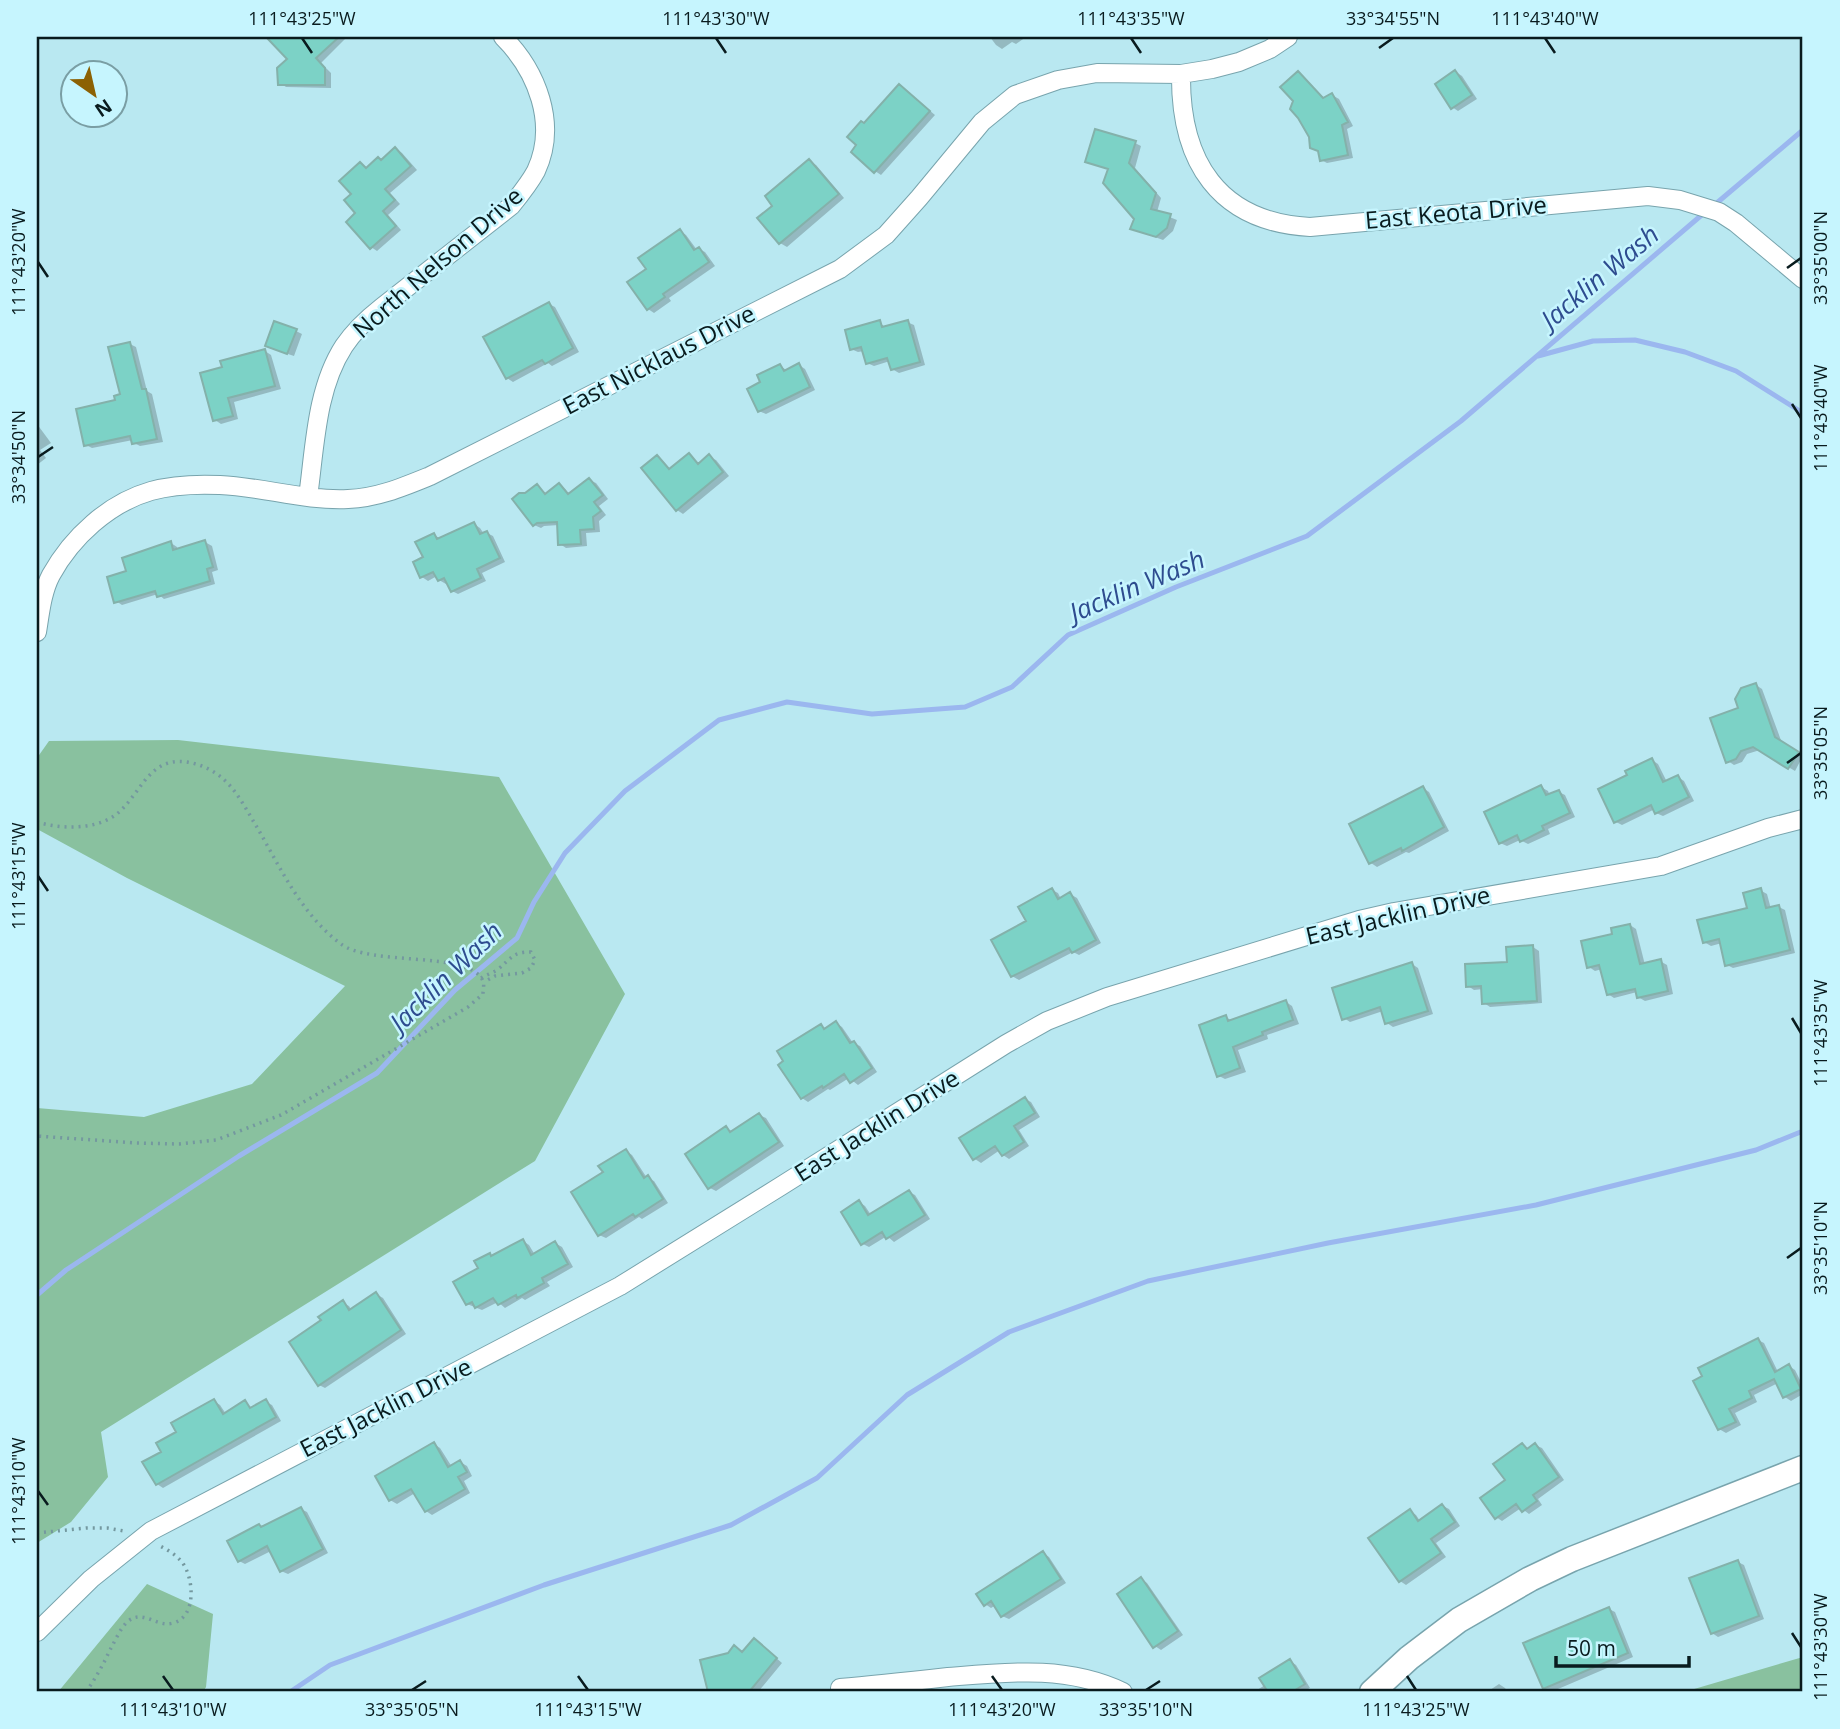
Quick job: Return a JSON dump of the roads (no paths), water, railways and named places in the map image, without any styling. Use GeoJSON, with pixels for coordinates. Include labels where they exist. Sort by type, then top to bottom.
{"type":"FeatureCollection","features":[{"type":"Feature","properties":{"kind":"street","name":"North Nelson Drive"},"geometry":{"type":"LineString","coordinates":[[308,497],[322,400],[334,364],[345,344],[368,318],[511,206],[527,187],[537,168],[544,117],[537,86],[528,67],[503,37]]}},
{"type":"Feature","properties":{"kind":"street","name":"East Nicklaus Drive"},"geometry":{"type":"LineString","coordinates":[[37,632],[44,594],[43,574],[91,526],[125,502],[152,491],[181,486],[220,485],[308,497],[350,499],[395,490],[430,476],[839,269],[886,235],[982,122],[1016,95],[1058,79],[1097,73],[1181,74],[1212,69],[1239,62],[1288,37]]}},
{"type":"Feature","properties":{"kind":"street","name":"East Keota Drive"},"geometry":{"type":"LineString","coordinates":[[1181,74],[1185,125],[1193,153],[1218,190],[1233,203],[1258,217],[1286,225],[1310,227],[1648,196],[1680,200],[1719,212],[1803,279]]}},
{"type":"Feature","properties":{"kind":"street","name":"East Jacklin Drive"},"geometry":{"type":"LineString","coordinates":[[37,1632],[91,1579],[142,1538],[176,1517],[620,1286],[1047,1021],[1120,992],[1359,920],[1661,866],[1768,828],[1803,819]]}},
{"type":"Feature","properties":{"kind":"street"},"geometry":{"type":"LineString","coordinates":[[1372,1692],[1409,1658],[1459,1620],[1530,1579],[1594,1550],[1803,1468]]}},
{"type":"Feature","properties":{"kind":"street"},"geometry":{"type":"LineString","coordinates":[[840,1688],[1025,1671],[1061,1674],[1123,1692]]}},
{"type":"Feature","properties":{"kind":"waterway","name":"Jacklin Wash"},"geometry":{"type":"LineString","coordinates":[[1712,207],[1803,130]]}},
{"type":"Feature","properties":{"kind":"waterway","name":"Jacklin Wash"},"geometry":{"type":"LineString","coordinates":[[37,1295],[66,1270],[239,1156],[377,1073],[455,990],[517,938],[534,902],[565,853],[625,791],[719,720],[787,702],[872,714],[965,707],[1012,687],[1068,635],[1176,587],[1307,536],[1461,421],[1704,213]]}},
{"type":"Feature","properties":{"kind":"waterway"},"geometry":{"type":"LineString","coordinates":[[1538,356],[1593,341],[1635,340],[1685,352],[1736,371],[1803,413]]}},
{"type":"Feature","properties":{"kind":"waterway"},"geometry":{"type":"LineString","coordinates":[[290,1692],[330,1665],[544,1585],[731,1525],[817,1478],[907,1395],[1009,1332],[1148,1281],[1328,1243],[1536,1205],[1756,1150],[1803,1131]]}}]}
